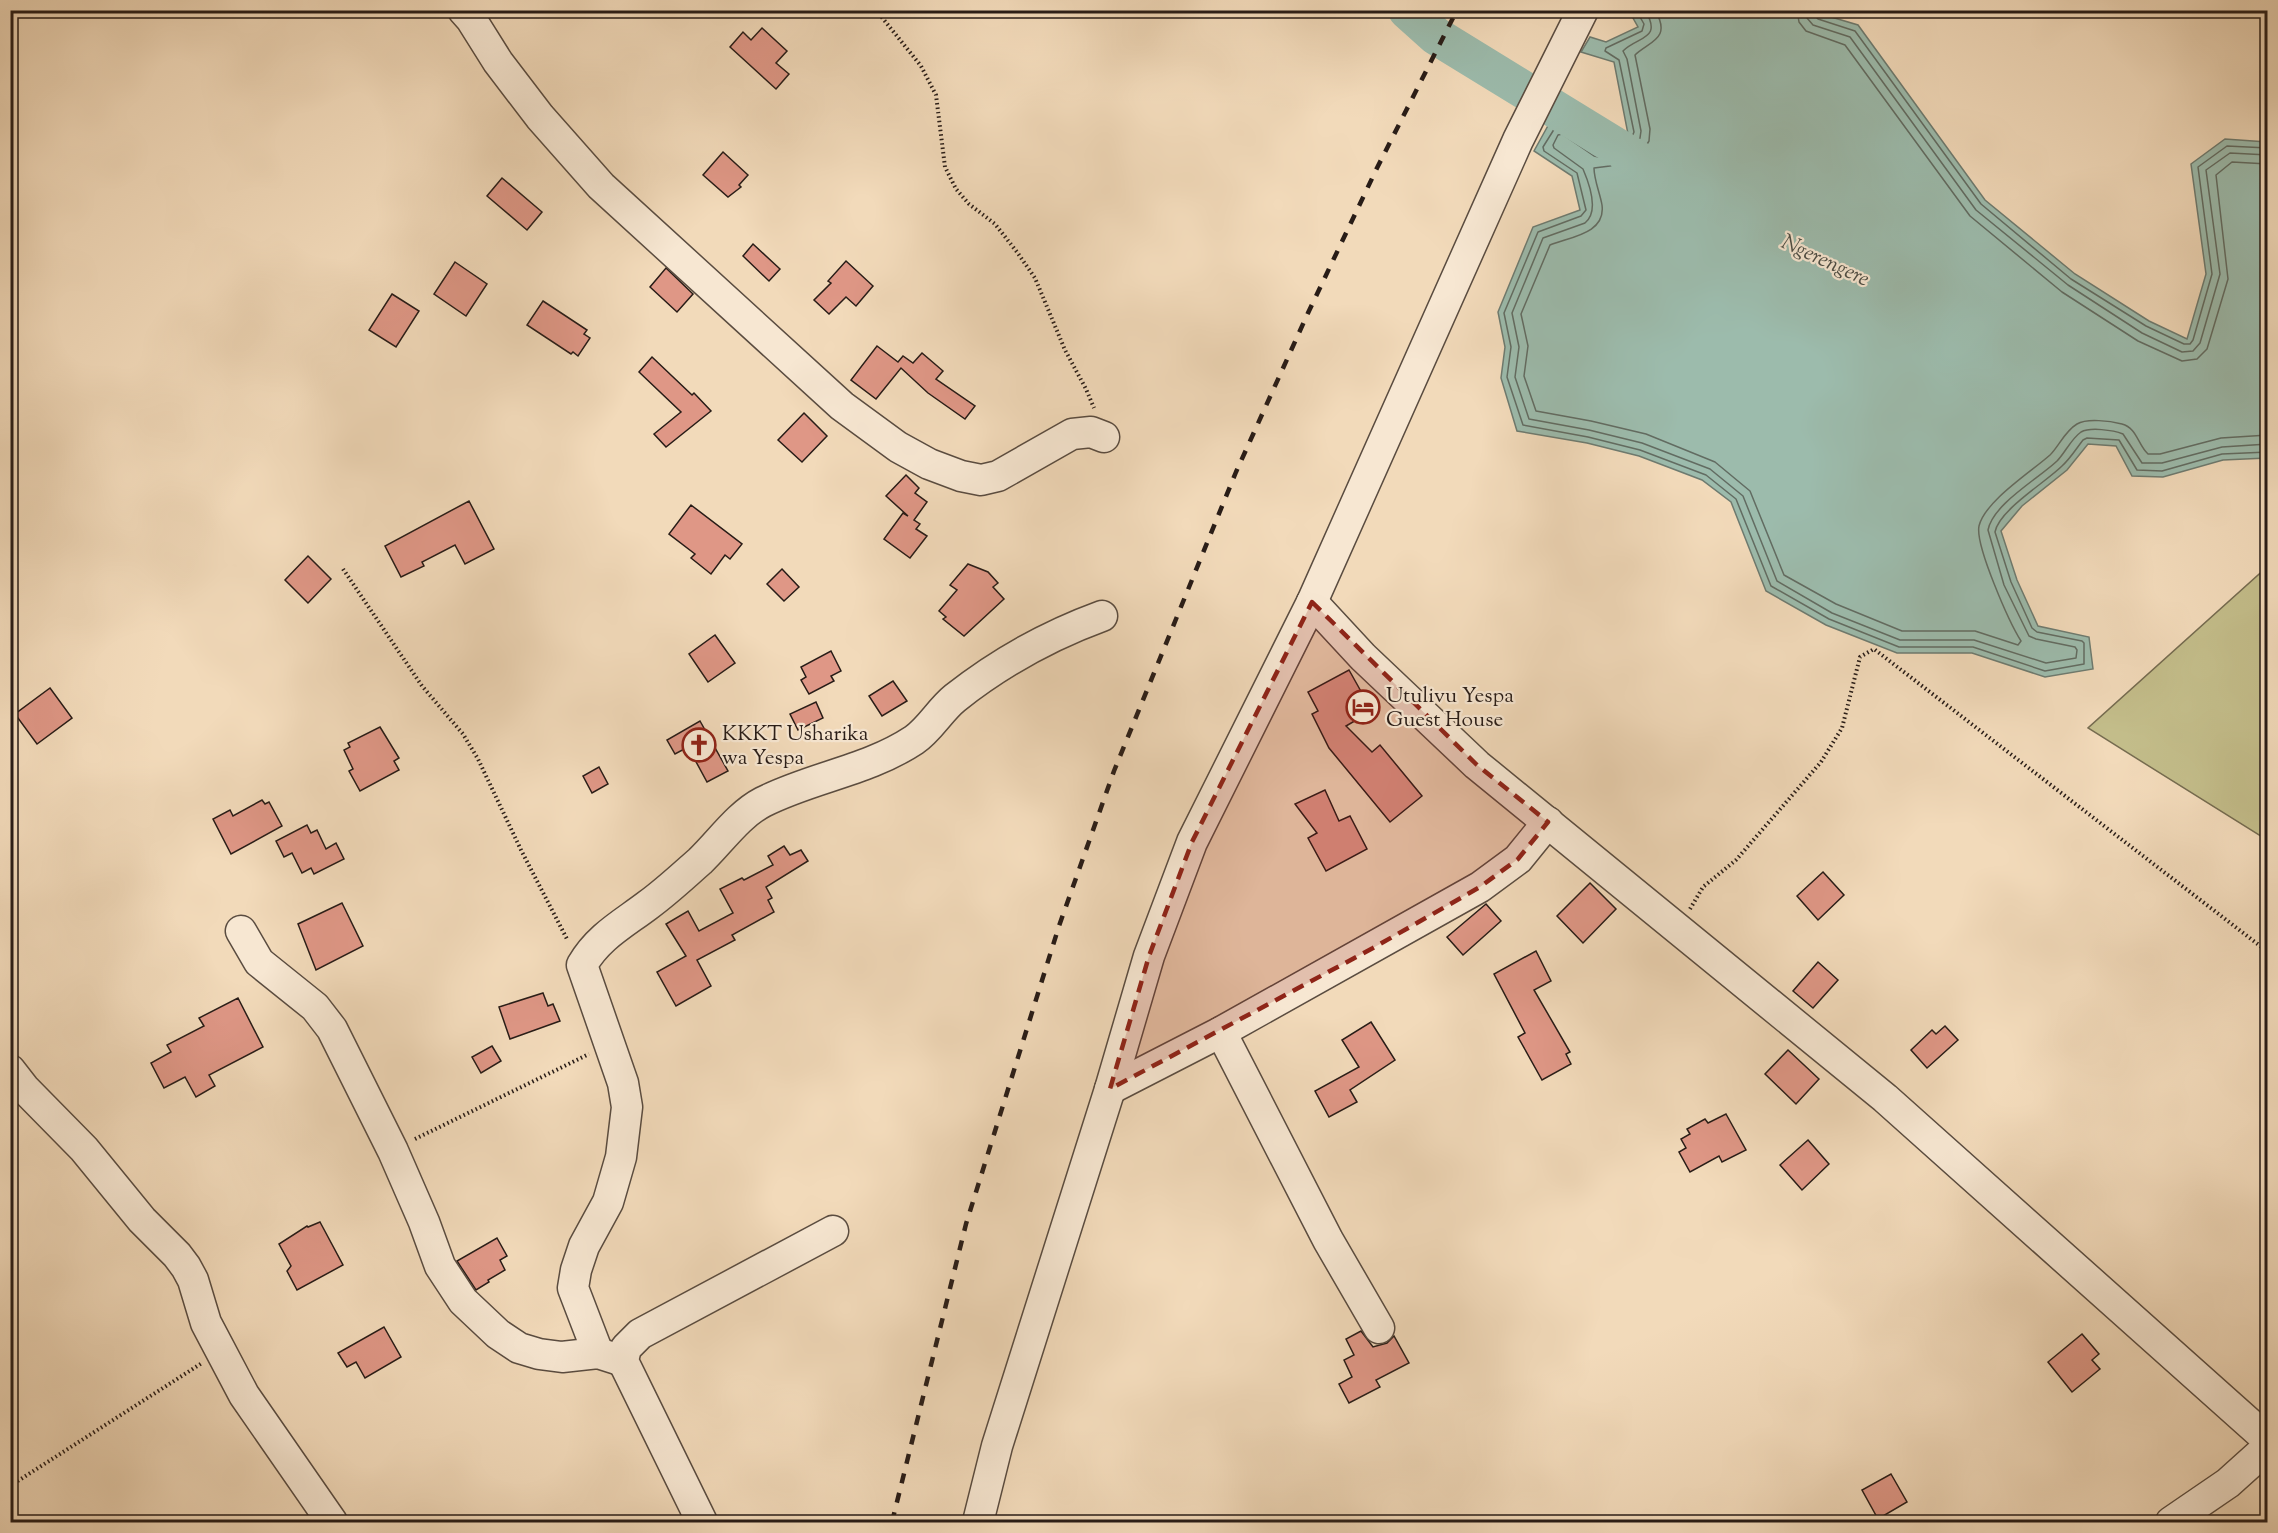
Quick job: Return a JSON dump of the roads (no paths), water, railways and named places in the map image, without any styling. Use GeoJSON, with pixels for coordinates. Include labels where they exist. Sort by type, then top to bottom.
{"type":"FeatureCollection","features":[{"type":"Feature","properties":{"kind":"street"},"geometry":{"type":"LineString","coordinates":[[463,10],[498,62],[540,117],[601,186],[842,406],[898,447],[929,464],[961,476],[981,480],[998,476],[1072,434],[1091,432],[1104,437]]}},
{"type":"Feature","properties":{"kind":"street"},"geometry":{"type":"LineString","coordinates":[[978,1522],[1000,1435],[1110,1089],[1149,956],[1192,842],[1312,602],[1518,140],[1583,10]]}},
{"type":"Feature","properties":{"kind":"street"},"geometry":{"type":"LineString","coordinates":[[1312,602],[1363,657],[1478,765],[1885,1098],[2268,1440]]}},
{"type":"Feature","properties":{"kind":"street"},"geometry":{"type":"LineString","coordinates":[[702,1522],[573,1288],[584,1246],[608,1202],[621,1157],[627,1107],[622,1083],[582,965],[590,951],[615,927],[648,905],[700,861],[739,820],[760,804],[787,791],[883,759],[916,738],[954,699],[993,670],[1075,626],[1102,616]]}},
{"type":"Feature","properties":{"kind":"street"},"geometry":{"type":"LineString","coordinates":[[1110,1089],[1221,1032],[1480,887],[1518,859],[1548,822]]}},
{"type":"Feature","properties":{"kind":"street"},"geometry":{"type":"LineString","coordinates":[[241,932],[260,962],[315,1007],[332,1029],[393,1150],[440,1266],[463,1301],[481,1320],[498,1335],[519,1348],[562,1357],[610,1357],[626,1348],[640,1334],[832,1231]]}},
{"type":"Feature","properties":{"kind":"street"},"geometry":{"type":"LineString","coordinates":[[1221,1032],[1328,1240],[1379,1328]]}},
{"type":"Feature","properties":{"kind":"street"},"geometry":{"type":"LineString","coordinates":[[10,1070],[24,1088],[84,1149],[142,1220],[177,1255],[193,1280],[206,1323],[244,1395],[332,1522]]}},
{"type":"Feature","properties":{"kind":"street"},"geometry":{"type":"LineString","coordinates":[[2171,1522],[2228,1483],[2268,1447]]}},
{"type":"Feature","properties":{"kind":"water"},"geometry":{"type":"Polygon","coordinates":[[[1629,11],[1811,11],[1858,25],[1985,200],[2075,274],[2149,321],[2187,339],[2206,274],[2191,164],[2225,139],[2267,142],[2267,458],[2223,460],[2163,477],[2132,476],[2116,446],[2088,444],[2067,470],[2022,506],[2001,531],[2017,580],[2038,626],[2089,637],[2093,669],[2045,677],[1972,653],[1897,653],[1826,625],[1766,591],[1731,502],[1702,480],[1639,456],[1587,443],[1517,431],[1501,378],[1505,347],[1498,312],[1533,227],[1580,210],[1572,176],[1534,151],[1555,113],[1602,145],[1628,134],[1614,62],[1581,52],[1590,37],[1606,42],[1638,27],[1629,11]]]}},
{"type":"Feature","properties":{"kind":"waterway","name":"Ngerengere"},"geometry":{"type":"LineString","coordinates":[[1407,10],[1436,36],[1651,168]]}},
{"type":"Feature","properties":{"kind":"railway"},"geometry":{"type":"LineString","coordinates":[[892,1522],[966,1224],[1059,926],[1114,771],[1236,472],[1377,168],[1457,10]]}},
{"type":"Feature","properties":{"kind":"place","name":"Utulivu Yespa Guest House"},"geometry":{"type":"Point","coordinates":[1363,707]}},
{"type":"Feature","properties":{"kind":"place","name":"KKKT Usharika wa Yespa"},"geometry":{"type":"Point","coordinates":[699,745]}}]}
